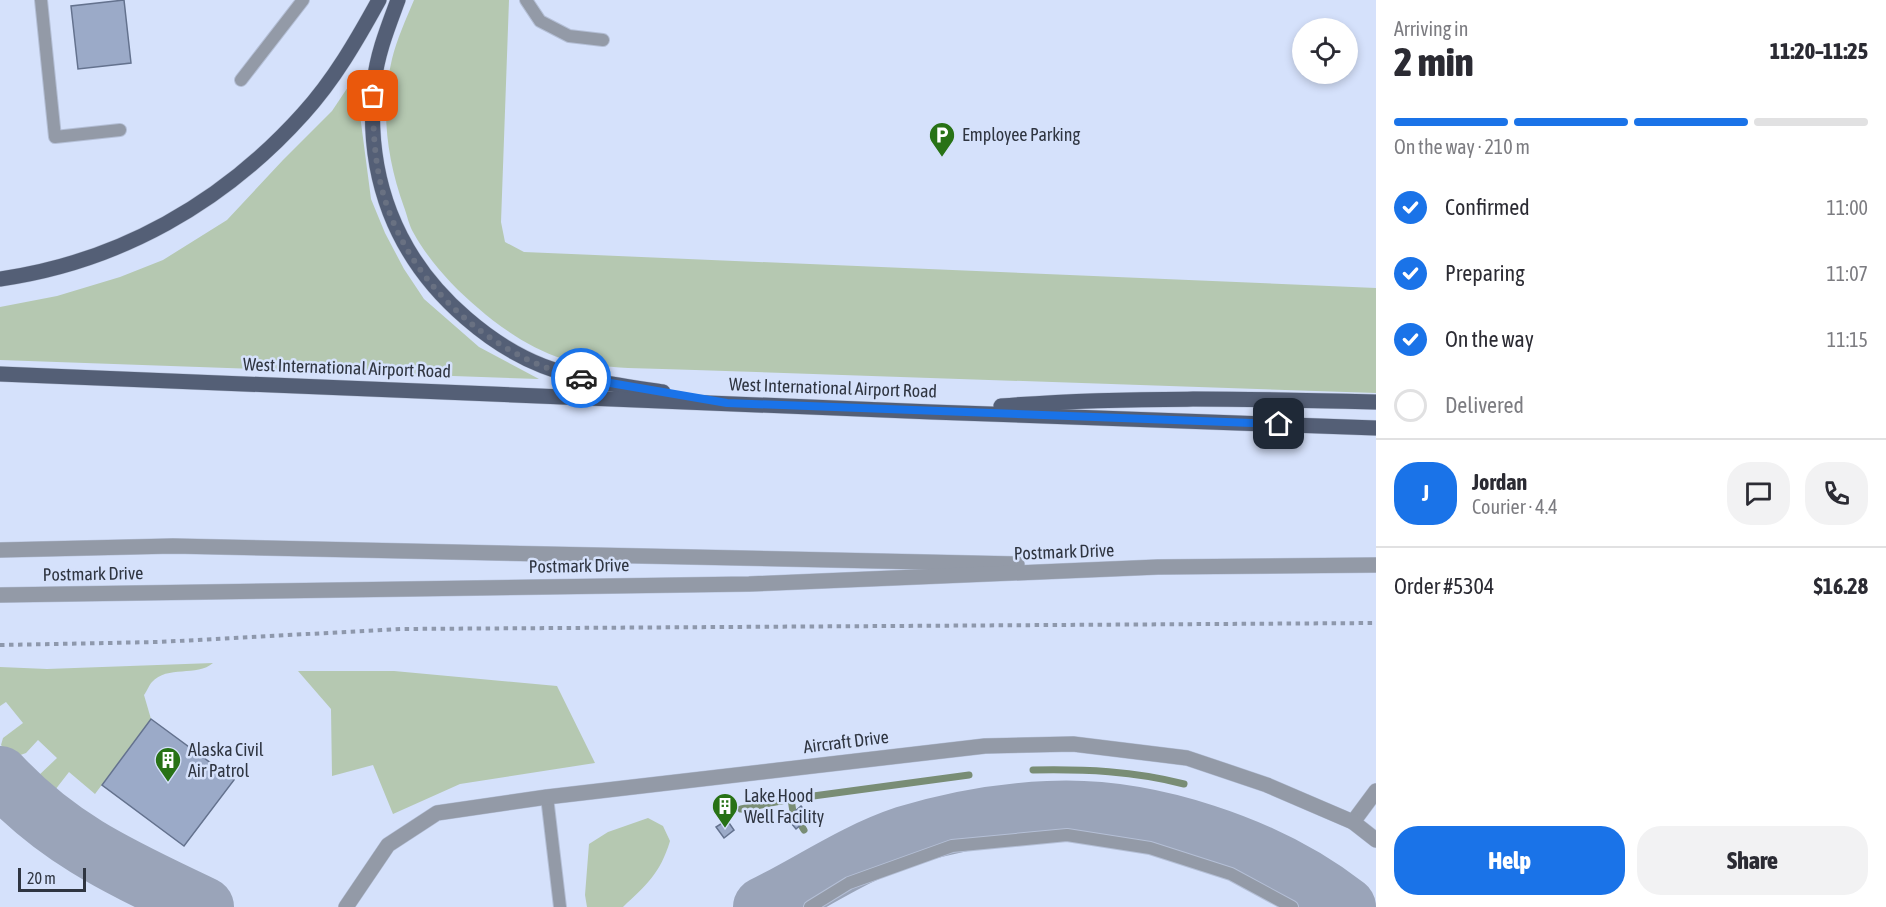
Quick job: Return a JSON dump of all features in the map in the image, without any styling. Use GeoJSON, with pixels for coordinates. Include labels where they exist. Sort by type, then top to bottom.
{"type":"FeatureCollection","features":[{"type":"Feature","properties":{"kind":"main road"},"geometry":{"type":"LineString","coordinates":[[0,279],[72,265],[109,252],[165,224],[207,199],[277,141],[304,113],[330,80],[379,0]]}},
{"type":"Feature","properties":{"kind":"main road"},"geometry":{"type":"LineString","coordinates":[[398,0],[385,37],[374,81],[373,114],[376,160],[382,189],[396,229],[429,281],[451,305],[481,331],[509,350],[542,365],[573,376],[610,384],[727,403]]}},
{"type":"Feature","properties":{"kind":"main road","name":"West International Airport Road"},"geometry":{"type":"LineString","coordinates":[[0,374],[1376,428]]}},
{"type":"Feature","properties":{"kind":"main road"},"geometry":{"type":"LineString","coordinates":[[932,412],[1136,398],[1376,402]]}},
{"type":"Feature","properties":{"kind":"street","name":"Postmark Drive"},"geometry":{"type":"LineString","coordinates":[[0,550],[173,546],[1158,567]]}},
{"type":"Feature","properties":{"kind":"street","name":"Postmark Drive"},"geometry":{"type":"LineString","coordinates":[[0,595],[749,584],[1158,567],[1376,565]]}},
{"type":"Feature","properties":{"kind":"street","name":"Aircraft Drive"},"geometry":{"type":"LineString","coordinates":[[346,907],[388,845],[437,813],[547,797],[985,746],[1073,744],[1187,758],[1267,785],[1353,822],[1376,840]]}},
{"type":"Feature","properties":{"kind":"street"},"geometry":{"type":"LineString","coordinates":[[1353,822],[1376,791]]}},
{"type":"Feature","properties":{"kind":"lane"},"geometry":{"type":"LineString","coordinates":[[41,0],[56,137],[120,130]]}},
{"type":"Feature","properties":{"kind":"lane"},"geometry":{"type":"LineString","coordinates":[[241,80],[303,0]]}},
{"type":"Feature","properties":{"kind":"lane"},"geometry":{"type":"LineString","coordinates":[[526,0],[540,21],[569,36],[603,40]]}},
{"type":"Feature","properties":{"kind":"lane"},"geometry":{"type":"LineString","coordinates":[[547,797],[560,907]]}},
{"type":"Feature","properties":{"kind":"lane"},"geometry":{"type":"LineString","coordinates":[[810,907],[849,883],[952,846],[1067,835],[1150,848],[1231,874],[1292,907]]}},
{"type":"Feature","properties":{"kind":"path"},"geometry":{"type":"LineString","coordinates":[[0,645],[159,642],[400,629],[1376,623]]}},
{"type":"Feature","properties":{"kind":"green space"},"geometry":{"type":"Polygon","coordinates":[[[414,0],[509,0],[501,222],[505,242],[524,252],[1376,288],[1376,393],[628,368],[578,363],[551,355],[507,331],[469,300],[434,263],[410,226],[393,171],[387,134],[386,96],[392,59],[414,0]]]}},
{"type":"Feature","properties":{"kind":"green space"},"geometry":{"type":"Polygon","coordinates":[[[352,81],[360,85],[360,115],[371,199],[385,233],[404,269],[424,299],[479,347],[539,379],[0,360],[0,307],[57,296],[120,277],[163,260],[227,220],[332,111],[352,81]]]}},
{"type":"Feature","properties":{"kind":"green space"},"geometry":{"type":"Polygon","coordinates":[[[213,663],[199,669],[166,674],[152,682],[144,695],[151,719],[95,794],[69,772],[55,790],[44,793],[36,786],[36,778],[57,758],[38,740],[26,753],[12,758],[1,745],[3,738],[23,723],[6,702],[0,706],[0,667],[47,669],[213,663]]]}},
{"type":"Feature","properties":{"kind":"green space"},"geometry":{"type":"Polygon","coordinates":[[[298,671],[394,671],[557,686],[595,763],[460,784],[393,814],[373,765],[332,776],[331,709],[298,671]]]}},
{"type":"Feature","properties":{"kind":"green space"},"geometry":{"type":"Polygon","coordinates":[[[648,818],[663,826],[670,841],[657,870],[646,885],[623,907],[587,907],[585,895],[589,844],[608,832],[648,818]]]}},
{"type":"Feature","properties":{"kind":"building"},"geometry":{"type":"Polygon","coordinates":[[[124,0],[131,63],[78,69],[71,6],[124,0]]]}},
{"type":"Feature","properties":{"kind":"building","name":"Alaska Civil Air Patrol"},"geometry":{"type":"Polygon","coordinates":[[[151,719],[234,780],[184,846],[102,785],[151,719]]]}},
{"type":"Feature","properties":{"kind":"building"},"geometry":{"type":"Polygon","coordinates":[[[801,806],[810,817],[796,829],[787,818],[801,806]]]}},
{"type":"Feature","properties":{"kind":"building","name":"Lake Hood Well Facility"},"geometry":{"type":"Polygon","coordinates":[[[727,820],[734,830],[724,838],[716,827],[727,820]]]}},
{"type":"Feature","properties":{"kind":"waterway"},"geometry":{"type":"LineString","coordinates":[[1033,770],[1109,772],[1146,776],[1184,784]]}},
{"type":"Feature","properties":{"kind":"waterway"},"geometry":{"type":"LineString","coordinates":[[741,809],[791,799],[969,775]]}},
{"type":"Feature","properties":{"kind":"waterway"},"geometry":{"type":"LineString","coordinates":[[791,799],[793,812],[804,830]]}},
{"type":"Feature","properties":{"kind":"taxiway"},"geometry":{"type":"LineString","coordinates":[[0,776],[46,819],[95,852],[204,907]]}},
{"type":"Feature","properties":{"kind":"taxiway"},"geometry":{"type":"LineString","coordinates":[[763,907],[850,860],[905,836],[976,819],[1048,811],[1086,811],[1125,815],[1205,834],[1244,848],[1280,866],[1315,885],[1346,907]]}},
{"type":"Feature","properties":{"kind":"way so far"},"geometry":{"type":"LineString","coordinates":[[373,96],[376,160],[389,213],[414,260],[429,281],[451,305],[481,331],[509,350],[542,365],[581,378]]}},
{"type":"Feature","properties":{"kind":"place","name":"Employee Parking"},"geometry":{"type":"Point","coordinates":[942,158]}},
{"type":"Feature","properties":{"kind":"place","name":"Alaska Civil Air Patrol"},"geometry":{"type":"Point","coordinates":[168,783]}},
{"type":"Feature","properties":{"kind":"place","name":"Lake Hood Well Facility"},"geometry":{"type":"Point","coordinates":[725,829]}},
{"type":"Feature","properties":{"kind":"route"},"geometry":{"type":"LineString","coordinates":[[581,378],[727,403],[1279,424]]}}]}
